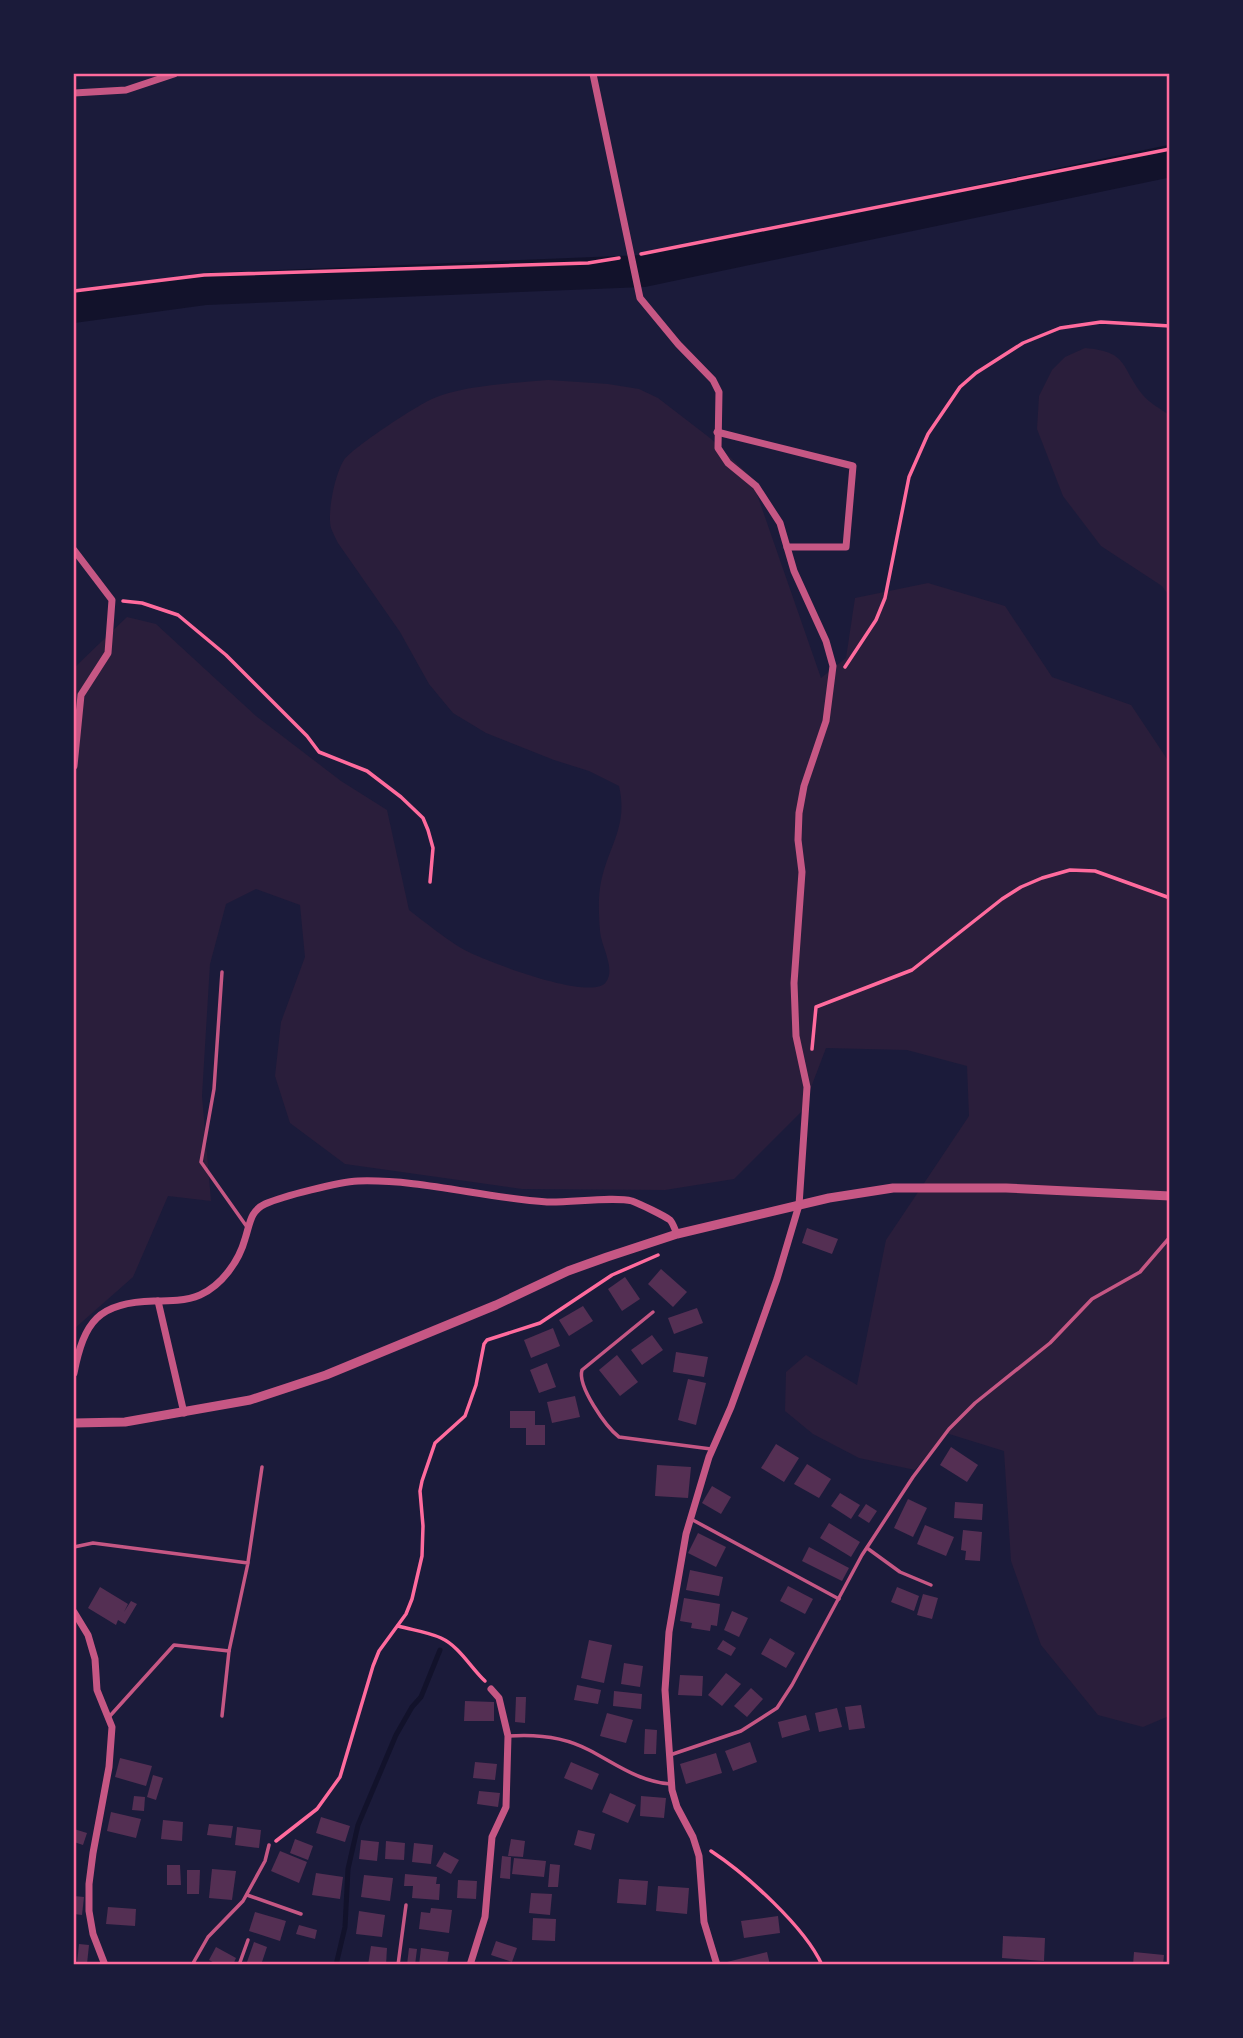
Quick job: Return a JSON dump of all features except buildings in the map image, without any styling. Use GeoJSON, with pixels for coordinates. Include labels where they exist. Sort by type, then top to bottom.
{"type":"FeatureCollection","features":[{"type":"Feature","properties":{"kind":"street"},"geometry":{"type":"LineString","coordinates":[[74,93],[126,90],[174,74]]}},
{"type":"Feature","properties":{"kind":"street"},"geometry":{"type":"LineString","coordinates":[[593,74],[640,298],[678,344],[713,380],[719,392],[716,432],[718,448],[728,463],[756,486],[780,523],[794,571],[826,641],[833,666],[826,721],[804,786],[799,813],[798,840],[802,872],[794,983],[796,1036],[807,1087],[799,1205],[777,1279],[713,1449],[691,1519],[678,1573],[669,1632],[665,1690],[671,1784],[677,1807],[696,1846],[704,1922],[717,1965]]}},
{"type":"Feature","properties":{"kind":"street"},"geometry":{"type":"LineString","coordinates":[[716,432],[853,466],[846,547],[787,547]]}},
{"type":"Feature","properties":{"kind":"street"},"geometry":{"type":"LineString","coordinates":[[74,550],[112,600],[108,653],[81,695],[74,766]]}},
{"type":"Feature","properties":{"kind":"street"},"geometry":{"type":"LineString","coordinates":[[74,1373],[80,1343],[91,1324],[103,1312],[122,1304],[175,1301],[199,1296],[218,1284],[230,1269],[245,1241],[250,1217],[263,1205],[293,1195],[356,1181],[407,1184],[547,1202],[630,1200],[671,1221],[677,1234]]}},
{"type":"Feature","properties":{"kind":"street"},"geometry":{"type":"LineString","coordinates":[[74,1423],[125,1422],[250,1401],[326,1375],[496,1305],[568,1271],[677,1234],[799,1205],[893,1188],[1006,1188],[1170,1196]]}},
{"type":"Feature","properties":{"kind":"street"},"geometry":{"type":"LineString","coordinates":[[158,1301],[184,1413]]}},
{"type":"Feature","properties":{"kind":"street"},"geometry":{"type":"LineString","coordinates":[[74,1612],[88,1635],[95,1659],[97,1690],[112,1727],[109,1768],[93,1853],[89,1910],[93,1934],[105,1965]]}},
{"type":"Feature","properties":{"kind":"street"},"geometry":{"type":"LineString","coordinates":[[470,1965],[485,1917],[492,1837],[506,1807],[508,1736],[499,1698],[491,1689]]}},
{"type":"Feature","properties":{"kind":"lane"},"geometry":{"type":"LineString","coordinates":[[222,972],[214,1089],[201,1162],[248,1228]]}},
{"type":"Feature","properties":{"kind":"lane"},"geometry":{"type":"LineString","coordinates":[[668,1756],[741,1731],[776,1708],[785,1698],[867,1548],[913,1477],[957,1419],[1050,1343],[1092,1299],[1140,1272],[1170,1237]]}},
{"type":"Feature","properties":{"kind":"lane"},"geometry":{"type":"LineString","coordinates":[[653,1312],[582,1370],[581,1384],[612,1431],[619,1437],[713,1449]]}},
{"type":"Feature","properties":{"kind":"lane"},"geometry":{"type":"LineString","coordinates":[[222,1716],[229,1651],[248,1563],[261,1467]]}},
{"type":"Feature","properties":{"kind":"lane"},"geometry":{"type":"LineString","coordinates":[[691,1519],[839,1599]]}},
{"type":"Feature","properties":{"kind":"lane"},"geometry":{"type":"LineString","coordinates":[[74,1547],[93,1543],[248,1563]]}},
{"type":"Feature","properties":{"kind":"lane"},"geometry":{"type":"LineString","coordinates":[[867,1548],[900,1572],[931,1585]]}},
{"type":"Feature","properties":{"kind":"lane"},"geometry":{"type":"LineString","coordinates":[[108,1718],[174,1645],[229,1651]]}},
{"type":"Feature","properties":{"kind":"lane"},"geometry":{"type":"LineString","coordinates":[[508,1736],[527,1735],[564,1740],[589,1749],[612,1765],[638,1776],[661,1784],[671,1784]]}},
{"type":"Feature","properties":{"kind":"lane"},"geometry":{"type":"LineString","coordinates":[[192,1965],[208,1937],[247,1895],[265,1861],[269,1845]]}},
{"type":"Feature","properties":{"kind":"lane"},"geometry":{"type":"LineString","coordinates":[[247,1895],[301,1914]]}},
{"type":"Feature","properties":{"kind":"lane"},"geometry":{"type":"LineString","coordinates":[[398,1965],[406,1905]]}},
{"type":"Feature","properties":{"kind":"lane"},"geometry":{"type":"LineString","coordinates":[[239,1965],[248,1940]]}},
{"type":"Feature","properties":{"kind":"path"},"geometry":{"type":"LineString","coordinates":[[841,676],[876,620],[886,598],[909,477],[928,434],[960,387],[976,373],[1023,343],[1060,328],[1101,322],[1170,326]]}},
{"type":"Feature","properties":{"kind":"path"},"geometry":{"type":"LineString","coordinates":[[112,600],[142,603],[178,615],[226,656],[307,736],[318,752],[367,771],[401,797],[423,818],[428,830],[433,848],[430,882]]}},
{"type":"Feature","properties":{"kind":"path"},"geometry":{"type":"LineString","coordinates":[[812,1054],[816,1007],[912,970],[967,925],[1021,887],[1070,870],[1095,871],[1170,898]]}},
{"type":"Feature","properties":{"kind":"path"},"geometry":{"type":"LineString","coordinates":[[269,1845],[317,1809],[340,1777],[379,1651],[398,1626],[412,1599],[422,1556],[422,1481],[435,1443],[465,1416],[477,1385],[484,1344],[487,1340],[540,1323],[612,1275],[662,1254]]}},
{"type":"Feature","properties":{"kind":"path"},"geometry":{"type":"LineString","coordinates":[[398,1626],[443,1638],[491,1689]]}},
{"type":"Feature","properties":{"kind":"path"},"geometry":{"type":"LineString","coordinates":[[696,1846],[722,1858],[757,1888],[816,1952],[822,1965]]}},
{"type":"Feature","properties":{"kind":"shaded area"},"geometry":{"type":"Polygon","coordinates":[[[1085,348],[1116,357],[1145,397],[1169,415],[1169,596],[1162,586],[1101,546],[1063,496],[1037,429],[1039,396],[1052,370],[1065,357],[1085,348]]]}},
{"type":"Feature","properties":{"kind":"shaded area"},"geometry":{"type":"Polygon","coordinates":[[[548,380],[639,389],[658,398],[710,438],[751,477],[821,678],[846,658],[855,598],[928,583],[1005,606],[1052,677],[1131,705],[1169,762],[1169,1716],[1143,1727],[1098,1715],[1041,1645],[1011,1561],[1004,1451],[946,1433],[915,1470],[859,1458],[813,1434],[785,1411],[786,1372],[806,1355],[857,1385],[886,1240],[969,1116],[967,1066],[907,1050],[826,1048],[802,1111],[734,1179],[665,1190],[522,1189],[345,1164],[290,1123],[275,1076],[281,1022],[305,957],[300,905],[256,889],[226,904],[210,964],[202,1096],[211,1201],[168,1196],[133,1277],[74,1329],[74,668],[127,617],[156,624],[256,716],[341,781],[387,810],[409,910],[435,930],[472,953],[535,977],[580,987],[597,987],[609,977],[609,964],[600,931],[599,899],[603,874],[619,827],[619,786],[589,771],[486,733],[453,713],[429,684],[400,632],[338,543],[330,521],[335,484],[344,460],[399,418],[444,394],[489,385],[548,380]]]}},
{"type":"Feature","properties":{"kind":"waterway"},"geometry":{"type":"LineString","coordinates":[[74,307],[206,289],[643,271],[1170,161]]}},
{"type":"Feature","properties":{"kind":"waterway"},"geometry":{"type":"LineString","coordinates":[[336,1965],[345,1927],[348,1869],[358,1825],[396,1735],[421,1697],[440,1650]]}}]}
